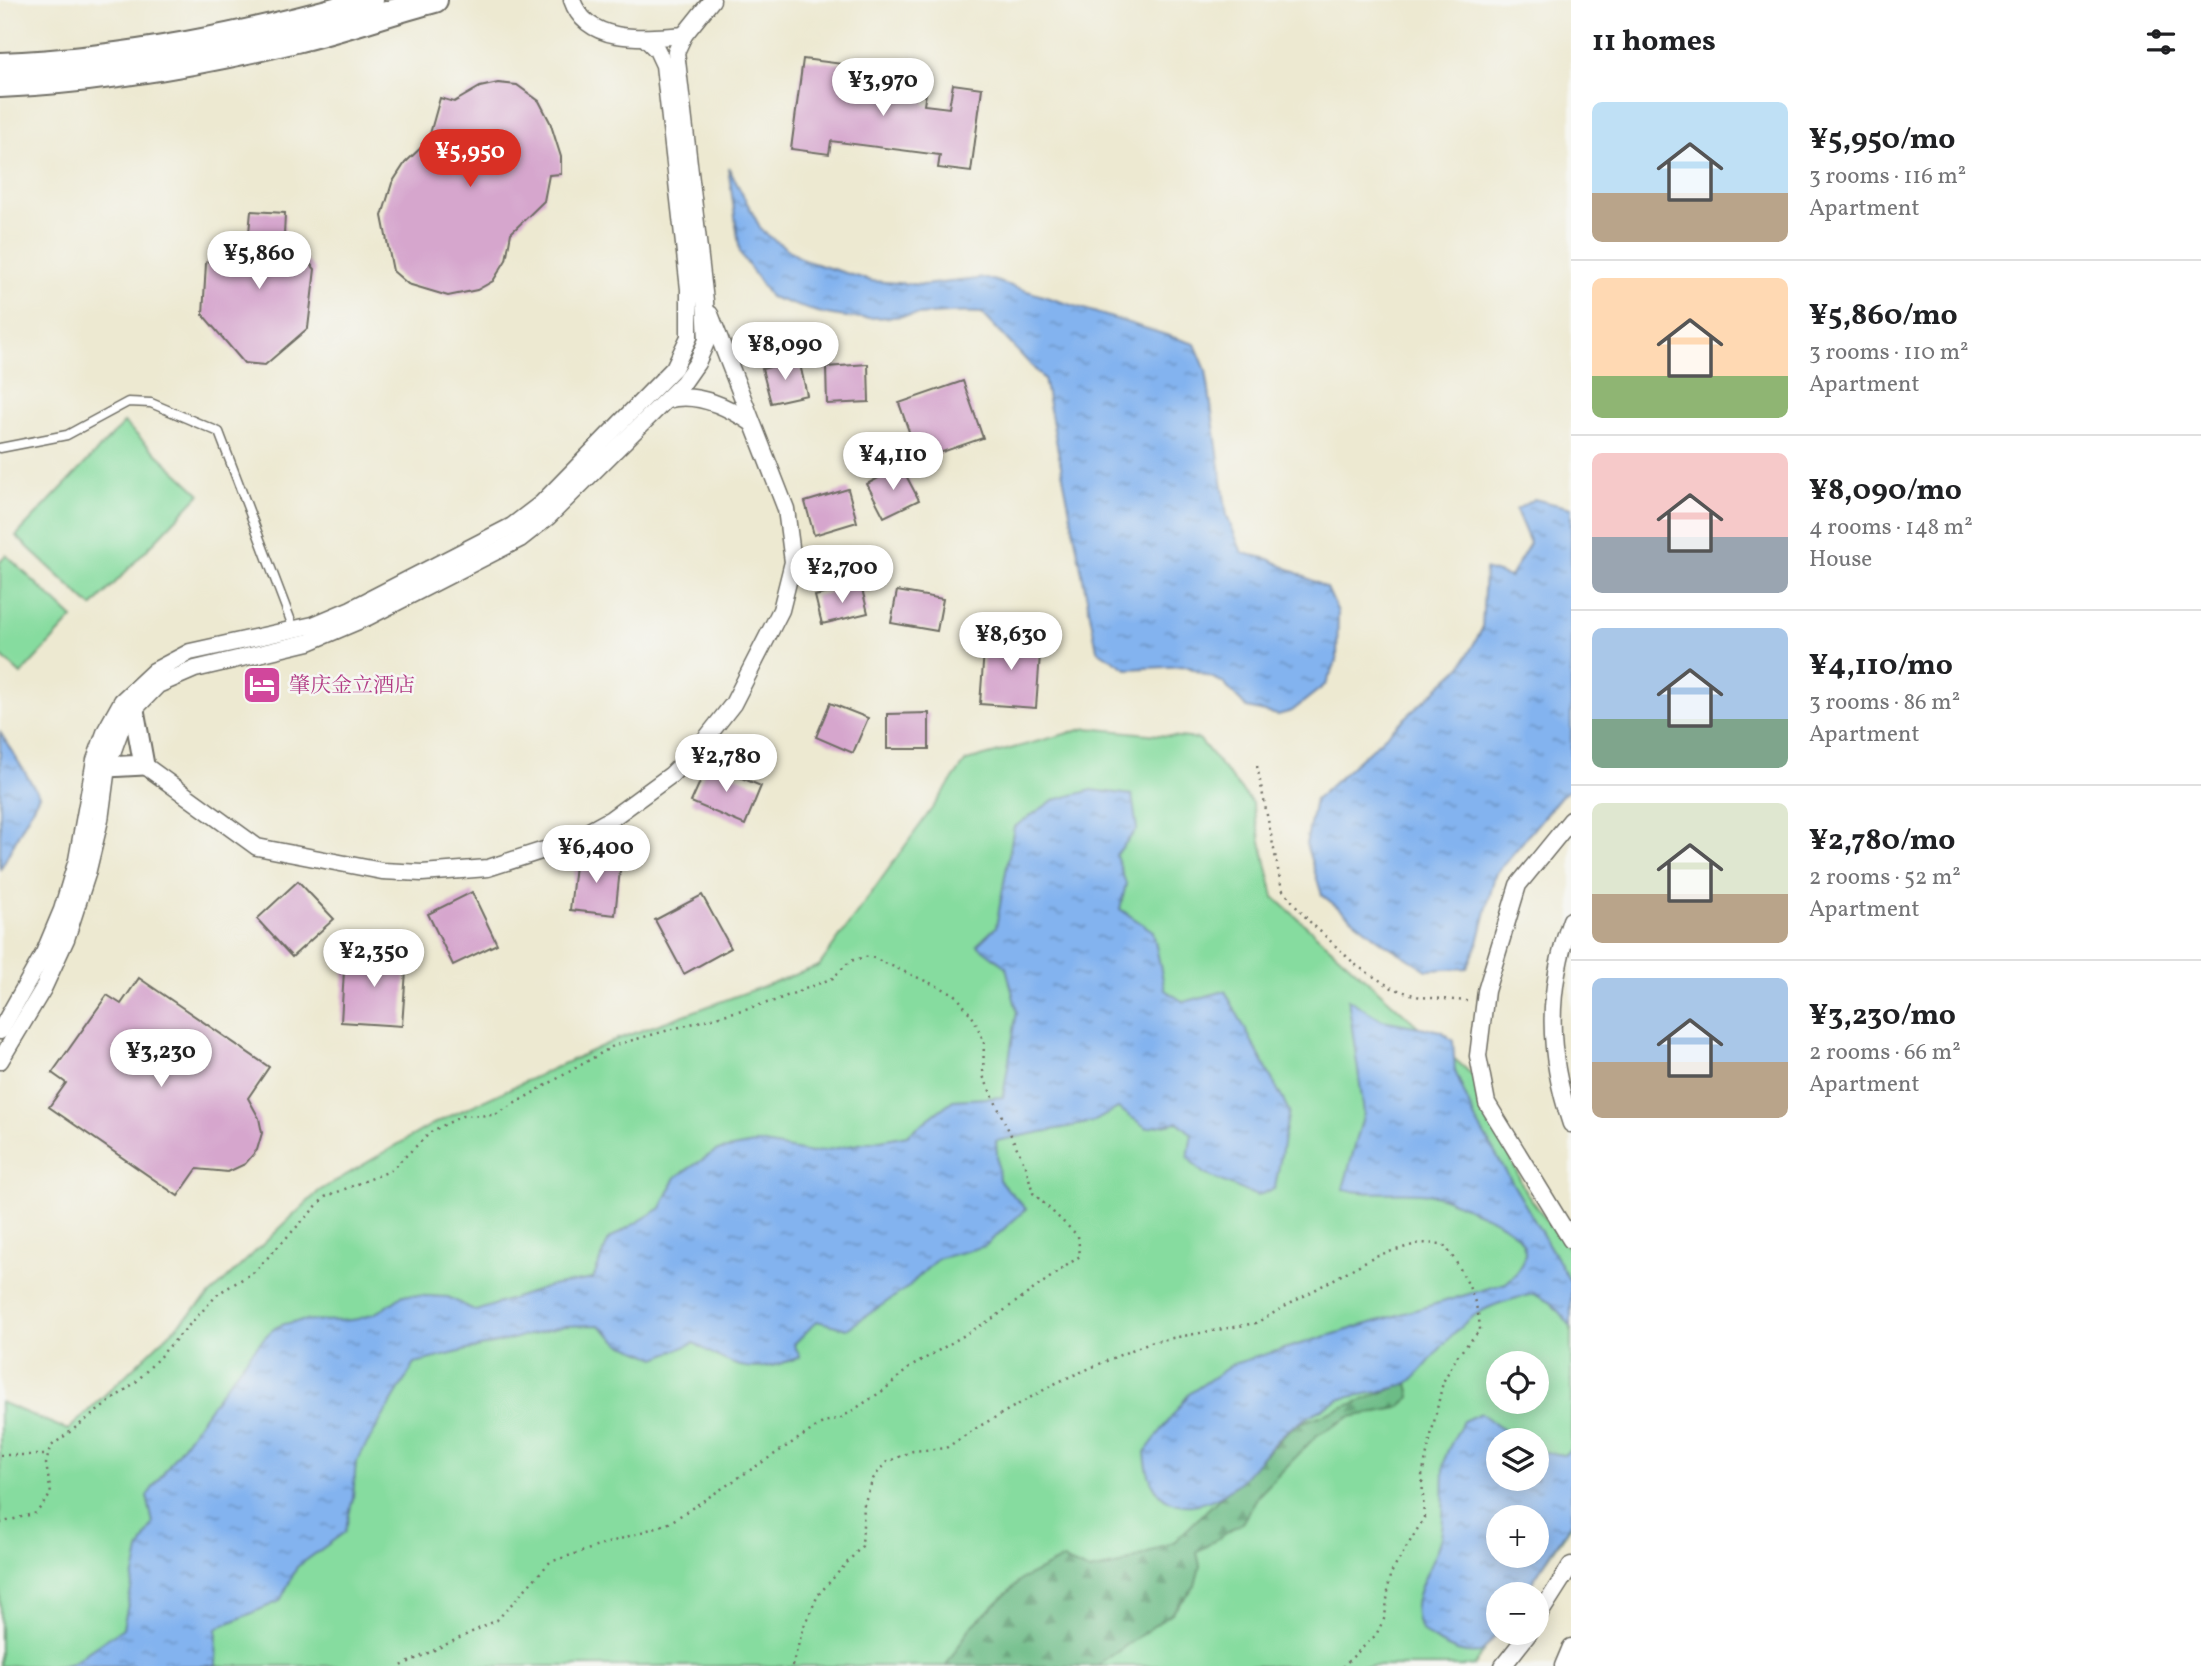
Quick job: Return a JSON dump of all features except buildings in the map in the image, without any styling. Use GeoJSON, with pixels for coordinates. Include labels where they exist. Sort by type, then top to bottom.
{"type":"FeatureCollection","features":[{"type":"Feature","properties":{"kind":"main road"},"geometry":{"type":"LineString","coordinates":[[0,65],[55,63],[239,35],[371,0]]}},
{"type":"Feature","properties":{"kind":"main road"},"geometry":{"type":"LineString","coordinates":[[0,85],[118,74],[194,61],[298,40],[435,0]]}},
{"type":"Feature","properties":{"kind":"street"},"geometry":{"type":"LineString","coordinates":[[572,0],[589,24],[623,37],[684,34]]}},
{"type":"Feature","properties":{"kind":"street"},"geometry":{"type":"LineString","coordinates":[[0,1062],[43,989],[66,939],[88,874],[100,820],[107,767],[124,720],[158,685],[195,668],[309,642],[368,617],[520,539],[548,517],[667,400],[697,363],[707,340],[705,301],[676,51],[684,34],[712,0]]}},
{"type":"Feature","properties":{"kind":"street"},"geometry":{"type":"LineString","coordinates":[[0,1031],[44,953],[62,910],[77,859],[95,760],[106,730],[122,701],[154,671],[190,652],[294,629],[351,609],[512,526],[542,503],[674,368],[689,337],[689,289],[664,65],[657,50],[645,38]]}},
{"type":"Feature","properties":{"kind":"street"},"geometry":{"type":"LineString","coordinates":[[107,767],[144,765],[257,847],[382,872],[422,873],[488,868],[569,842],[611,819],[671,775],[700,746],[733,704],[781,610],[793,562],[786,509],[705,301]]}},
{"type":"Feature","properties":{"kind":"street"},"geometry":{"type":"LineString","coordinates":[[667,400],[677,397],[726,406],[752,423]]}},
{"type":"Feature","properties":{"kind":"street"},"geometry":{"type":"LineString","coordinates":[[134,710],[144,765]]}},
{"type":"Feature","properties":{"kind":"street"},"geometry":{"type":"LineString","coordinates":[[1571,820],[1518,885],[1484,1003],[1478,1056],[1487,1102],[1571,1240]]}},
{"type":"Feature","properties":{"kind":"street"},"geometry":{"type":"LineString","coordinates":[[1571,920],[1558,958],[1552,1005],[1553,1054],[1560,1090],[1571,1124]]}},
{"type":"Feature","properties":{"kind":"street"},"geometry":{"type":"LineString","coordinates":[[1549,1600],[1571,1565]]}},
{"type":"Feature","properties":{"kind":"street"},"geometry":{"type":"LineString","coordinates":[[1503,1666],[1520,1645]]}},
{"type":"Feature","properties":{"kind":"street"},"geometry":{"type":"LineString","coordinates":[[1563,1666],[1571,1647]]}},
{"type":"Feature","properties":{"kind":"lane"},"geometry":{"type":"LineString","coordinates":[[0,448],[67,435],[128,402],[151,403],[219,432],[294,629]]}},
{"type":"Feature","properties":{"kind":"path"},"geometry":{"type":"LineString","coordinates":[[1257,766],[1282,889],[1309,921],[1357,966],[1392,988],[1420,998],[1484,1003]]}},
{"type":"Feature","properties":{"kind":"path"},"geometry":{"type":"LineString","coordinates":[[0,1523],[36,1513],[51,1494],[47,1464],[50,1447],[137,1381],[219,1293],[254,1272],[325,1197],[390,1171],[432,1131],[462,1116],[495,1115],[615,1045],[774,1000],[833,978],[850,961],[869,956],[955,994],[974,1019],[984,1042],[983,1076],[1017,1148],[1033,1193],[1078,1236],[1080,1256],[995,1317],[909,1368],[884,1390],[841,1418],[824,1422],[669,1522],[550,1562],[497,1620],[401,1666]]}},
{"type":"Feature","properties":{"kind":"path"},"geometry":{"type":"LineString","coordinates":[[792,1666],[804,1626],[818,1595],[862,1546],[864,1504],[873,1479],[885,1463],[913,1451],[946,1448],[1058,1382],[1150,1342],[1256,1323],[1375,1256],[1420,1243],[1443,1244],[1454,1258],[1466,1284],[1479,1315],[1480,1330],[1458,1355],[1443,1382],[1422,1476],[1424,1518],[1390,1575],[1385,1617],[1376,1635],[1343,1666]]}},
{"type":"Feature","properties":{"kind":"path"},"geometry":{"type":"LineString","coordinates":[[0,1455],[48,1455]]}},
{"type":"Feature","properties":{"kind":"green space"},"geometry":{"type":"Polygon","coordinates":[[[124,423],[200,494],[92,607],[16,536],[124,423]]]}},
{"type":"Feature","properties":{"kind":"green space"},"geometry":{"type":"Polygon","coordinates":[[[6,555],[73,618],[21,674],[0,655],[0,562],[6,555]]]}},
{"type":"Feature","properties":{"kind":"green space"},"geometry":{"type":"Polygon","coordinates":[[[1087,728],[1199,739],[1252,803],[1274,897],[1477,1079],[1525,1191],[1571,1252],[1571,1526],[1549,1557],[1549,1505],[1486,1505],[1486,1568],[1541,1568],[1531,1582],[1486,1582],[1488,1645],[1473,1666],[0,1666],[0,1402],[68,1430],[319,1191],[431,1125],[615,1040],[819,966],[966,761],[1087,728]]]}},
{"type":"Feature","properties":{"kind":"green space"},"geometry":{"type":"Polygon","coordinates":[[[1408,1383],[1411,1397],[1398,1408],[1350,1417],[1317,1435],[1258,1496],[1242,1523],[1197,1552],[1200,1566],[1195,1586],[1172,1613],[1097,1666],[946,1666],[970,1628],[1022,1579],[1062,1559],[1089,1571],[1120,1565],[1175,1541],[1295,1425],[1408,1383]]]}},
{"type":"Feature","properties":{"kind":"water"},"geometry":{"type":"Polygon","coordinates":[[[728,167],[762,231],[803,260],[872,281],[923,285],[986,278],[1195,344],[1206,370],[1227,516],[1242,553],[1269,559],[1327,588],[1338,612],[1337,660],[1326,684],[1292,711],[1278,715],[1247,708],[1222,682],[1186,666],[1127,669],[1097,650],[1044,379],[982,313],[851,317],[816,312],[770,297],[740,253],[728,167]]]}},
{"type":"Feature","properties":{"kind":"water"},"geometry":{"type":"Polygon","coordinates":[[[1534,499],[1571,508],[1571,789],[1561,796],[1495,875],[1478,943],[1467,968],[1427,970],[1382,942],[1322,895],[1306,844],[1315,800],[1461,667],[1482,629],[1485,569],[1510,577],[1530,543],[1516,510],[1534,499]]]}},
{"type":"Feature","properties":{"kind":"water"},"geometry":{"type":"Polygon","coordinates":[[[0,732],[39,795],[0,870],[0,732]]]}},
{"type":"Feature","properties":{"kind":"water"},"geometry":{"type":"Polygon","coordinates":[[[1092,790],[1132,795],[1137,829],[1116,855],[1126,884],[1120,909],[1153,931],[1165,990],[1184,1002],[1225,991],[1289,1111],[1275,1188],[1257,1196],[1204,1174],[1188,1158],[1192,1134],[1178,1122],[1147,1128],[1118,1108],[1093,1122],[996,1141],[999,1180],[1026,1209],[985,1246],[937,1259],[907,1288],[847,1329],[817,1321],[794,1344],[800,1357],[769,1366],[745,1367],[722,1359],[694,1343],[656,1358],[621,1344],[599,1325],[565,1326],[415,1363],[356,1462],[353,1498],[345,1532],[297,1567],[280,1601],[217,1628],[216,1666],[60,1666],[71,1663],[123,1628],[139,1551],[153,1523],[147,1496],[232,1377],[266,1336],[277,1327],[305,1321],[358,1319],[379,1311],[403,1295],[448,1297],[476,1311],[550,1286],[593,1279],[609,1239],[661,1208],[676,1177],[716,1151],[759,1143],[811,1153],[907,1135],[953,1100],[1003,1097],[1017,1011],[1006,967],[977,945],[996,927],[1014,827],[1054,800],[1092,790]]]}},
{"type":"Feature","properties":{"kind":"water"},"geometry":{"type":"Polygon","coordinates":[[[1348,999],[1382,1020],[1441,1031],[1453,1041],[1455,1071],[1475,1119],[1571,1283],[1571,1326],[1551,1303],[1534,1294],[1490,1307],[1459,1328],[1408,1383],[1345,1398],[1327,1406],[1289,1429],[1238,1483],[1222,1495],[1191,1505],[1177,1504],[1165,1498],[1155,1488],[1148,1472],[1145,1452],[1189,1394],[1233,1364],[1506,1283],[1519,1269],[1525,1257],[1524,1247],[1509,1229],[1443,1198],[1422,1193],[1343,1189],[1364,1113],[1348,999]]]}},
{"type":"Feature","properties":{"kind":"water"},"geometry":{"type":"Polygon","coordinates":[[[1481,1413],[1500,1428],[1486,1428],[1486,1491],[1549,1491],[1549,1453],[1564,1455],[1571,1449],[1571,1523],[1549,1556],[1549,1505],[1486,1505],[1486,1568],[1541,1568],[1532,1582],[1486,1582],[1488,1645],[1481,1653],[1463,1652],[1436,1641],[1423,1631],[1417,1619],[1419,1592],[1441,1536],[1446,1455],[1463,1421],[1481,1413]]]}},
{"type":"Feature","properties":{"kind":"place","name":"肇庆金立酒店"},"geometry":{"type":"Point","coordinates":[262,685]}}]}
